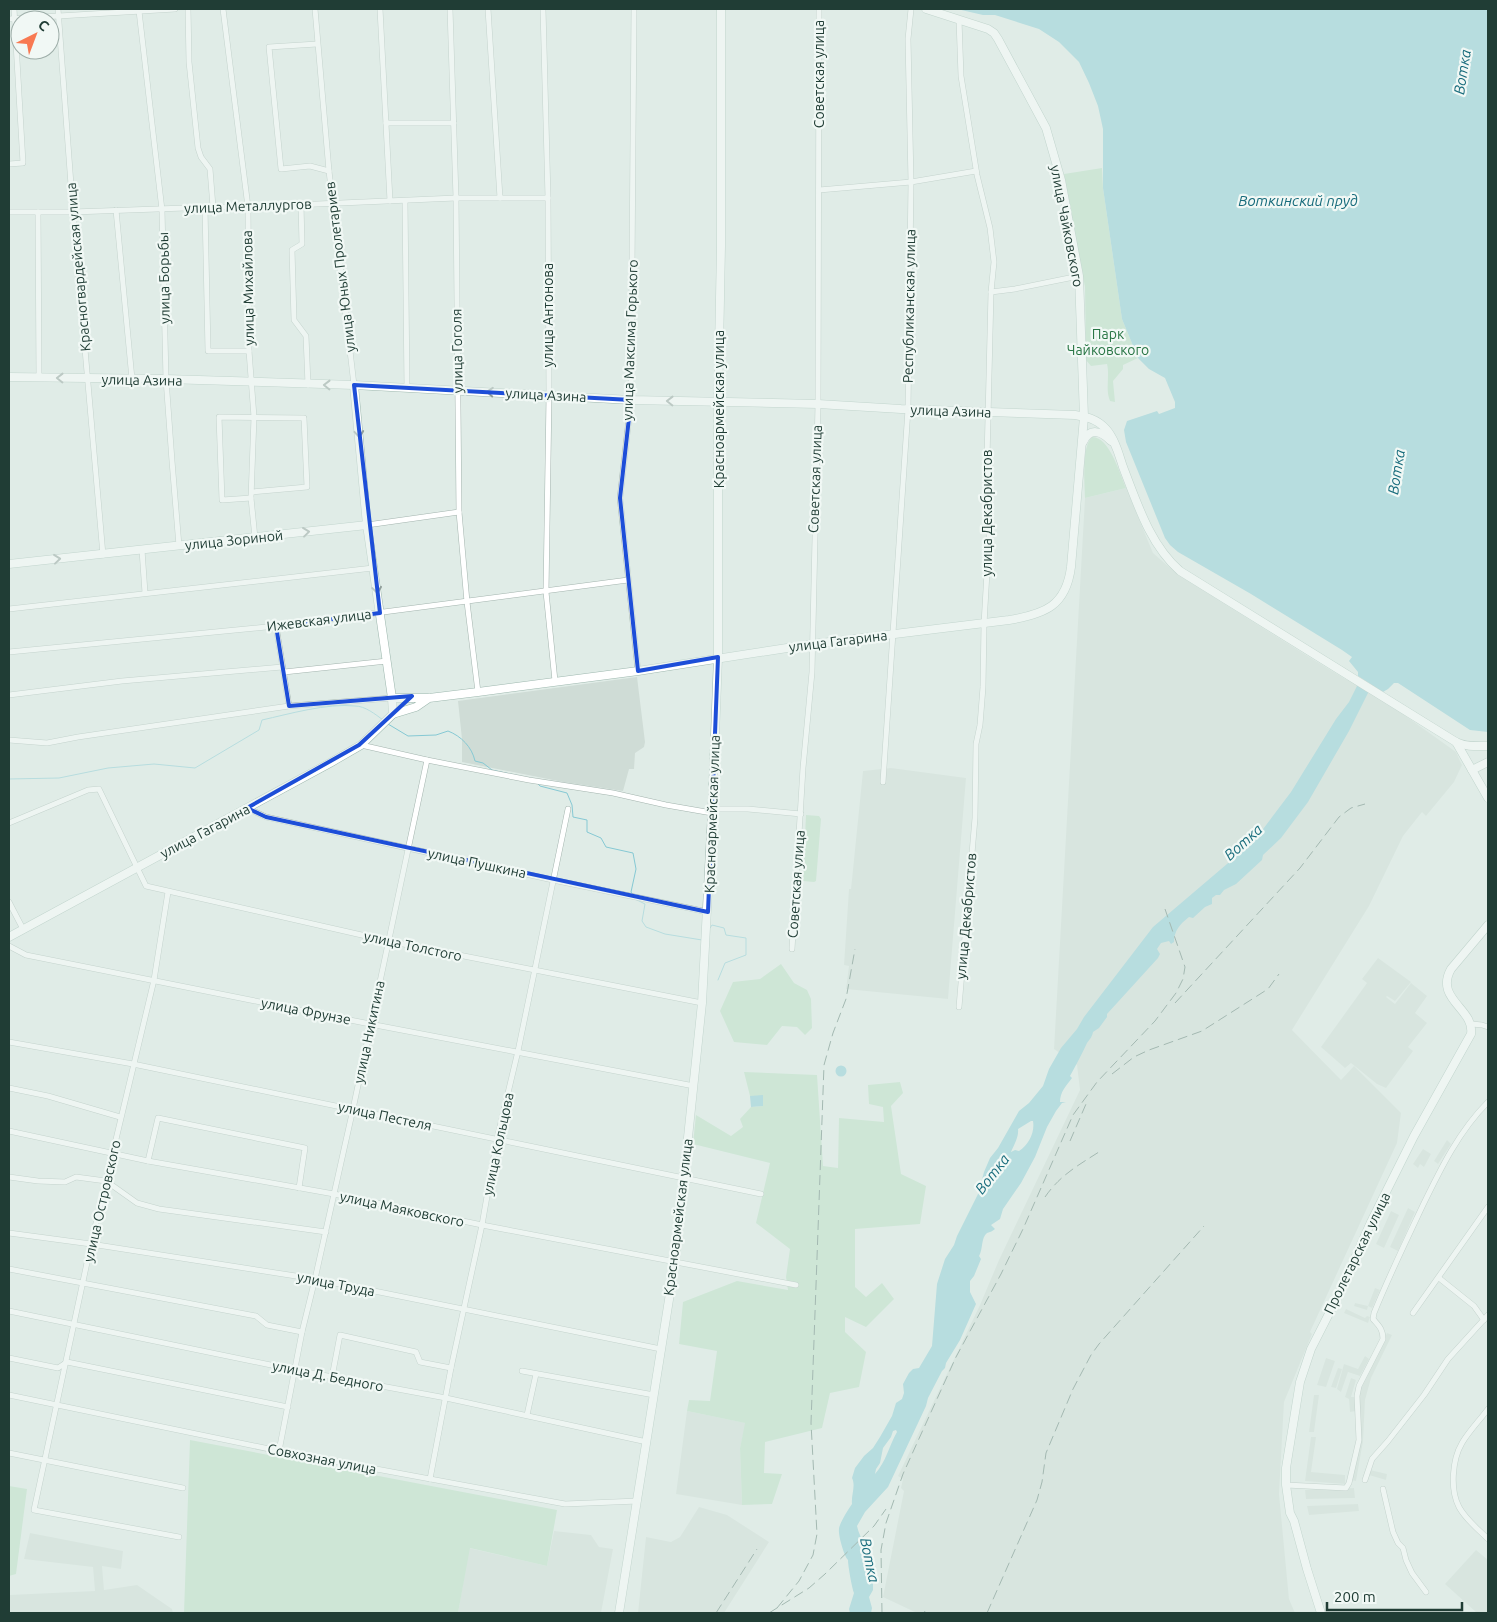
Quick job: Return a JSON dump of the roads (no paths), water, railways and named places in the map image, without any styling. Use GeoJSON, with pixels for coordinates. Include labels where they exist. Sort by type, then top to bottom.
{"type":"FeatureCollection","features":[{"type":"Feature","properties":{"kind":"main road","name":"Красноармейская улица"},"geometry":{"type":"LineString","coordinates":[[619,1613],[675,1262],[702,1003],[708,912],[718,658],[721,9]]}},
{"type":"Feature","properties":{"kind":"main road","name":"улица Чайковского"},"geometry":{"type":"LineString","coordinates":[[926,9],[988,29],[994,33],[1046,128],[1061,180],[1079,276],[1084,417]]}},
{"type":"Feature","properties":{"kind":"main road","name":"улица Азина"},"geometry":{"type":"LineString","coordinates":[[9,377],[166,379],[354,385],[631,400],[818,404],[1084,417]]}},
{"type":"Feature","properties":{"kind":"main road","name":"улица Юных Пролетариев"},"geometry":{"type":"LineString","coordinates":[[354,385],[367,525],[393,714]]}},
{"type":"Feature","properties":{"kind":"main road"},"geometry":{"type":"LineString","coordinates":[[1084,417],[1100,423],[1109,433],[1154,540],[1173,566],[1187,577],[1353,677],[1456,742],[1462,745],[1488,746]]}},
{"type":"Feature","properties":{"kind":"main road","name":"улица Гагарина"},"geometry":{"type":"LineString","coordinates":[[429,698],[638,671],[813,644],[984,624],[1036,614],[1055,604],[1066,589],[1069,580],[1084,417]]}},
{"type":"Feature","properties":{"kind":"main road"},"geometry":{"type":"LineString","coordinates":[[1081,446],[1088,435],[1097,432],[1114,444]]}},
{"type":"Feature","properties":{"kind":"main road","name":"улица Зориной"},"geometry":{"type":"LineString","coordinates":[[9,564],[367,525]]}},
{"type":"Feature","properties":{"kind":"main road"},"geometry":{"type":"LineString","coordinates":[[392,698],[429,698]]}},
{"type":"Feature","properties":{"kind":"main road"},"geometry":{"type":"LineString","coordinates":[[393,714],[416,707],[429,698]]}},
{"type":"Feature","properties":{"kind":"main road","name":"улица Гагарина"},"geometry":{"type":"LineString","coordinates":[[9,937],[361,745],[393,714]]}},
{"type":"Feature","properties":{"kind":"main road"},"geometry":{"type":"LineString","coordinates":[[1456,742],[1488,798]]}},
{"type":"Feature","properties":{"kind":"main road"},"geometry":{"type":"LineString","coordinates":[[1472,770],[1488,762]]}},
{"type":"Feature","properties":{"kind":"main road"},"geometry":{"type":"LineString","coordinates":[[1472,1024],[1450,994],[1446,986],[1446,977],[1488,925]]}},
{"type":"Feature","properties":{"kind":"main road","name":"Пролетарская улица"},"geometry":{"type":"LineString","coordinates":[[1321,1613],[1290,1513],[1286,1486],[1286,1468],[1300,1382],[1311,1349],[1414,1136],[1471,1034],[1472,1024]]}},
{"type":"Feature","properties":{"kind":"street"},"geometry":{"type":"LineString","coordinates":[[60,16],[175,9]]}},
{"type":"Feature","properties":{"kind":"street"},"geometry":{"type":"LineString","coordinates":[[188,9],[189,62],[198,148],[201,157],[210,169],[213,207]]}},
{"type":"Feature","properties":{"kind":"street","name":"улица Михайлова"},"geometry":{"type":"LineString","coordinates":[[223,9],[248,207],[249,351],[254,417],[252,495],[254,538]]}},
{"type":"Feature","properties":{"kind":"street","name":"улица Юных Пролетариев"},"geometry":{"type":"LineString","coordinates":[[315,9],[329,171],[354,385]]}},
{"type":"Feature","properties":{"kind":"street"},"geometry":{"type":"LineString","coordinates":[[380,9],[390,201]]}},
{"type":"Feature","properties":{"kind":"street","name":"улица Гоголя"},"geometry":{"type":"LineString","coordinates":[[450,9],[456,198],[459,512],[478,692]]}},
{"type":"Feature","properties":{"kind":"street"},"geometry":{"type":"LineString","coordinates":[[488,9],[500,198]]}},
{"type":"Feature","properties":{"kind":"street","name":"улица Антонова"},"geometry":{"type":"LineString","coordinates":[[543,9],[548,198],[546,592],[556,681]]}},
{"type":"Feature","properties":{"kind":"street","name":"улица Максима Горького"},"geometry":{"type":"LineString","coordinates":[[634,9],[631,400],[620,498],[638,671]]}},
{"type":"Feature","properties":{"kind":"street","name":"Советская улица"},"geometry":{"type":"LineString","coordinates":[[792,949],[813,644],[818,404],[819,9]]}},
{"type":"Feature","properties":{"kind":"street","name":"Республиканская улица"},"geometry":{"type":"LineString","coordinates":[[883,782],[908,409],[911,182],[908,39],[911,9]]}},
{"type":"Feature","properties":{"kind":"street","name":"улица Борьбы"},"geometry":{"type":"LineString","coordinates":[[139,11],[162,210],[166,379],[180,546]]}},
{"type":"Feature","properties":{"kind":"street","name":"улица Декабристов"},"geometry":{"type":"LineString","coordinates":[[959,20],[961,76],[976,172],[990,228],[994,262],[991,292],[986,501],[990,520],[984,624],[983,687],[980,725],[976,744],[975,818],[959,1007]]}},
{"type":"Feature","properties":{"kind":"street","name":"Красногвардейская улица"},"geometry":{"type":"LineString","coordinates":[[60,42],[103,555]]}},
{"type":"Feature","properties":{"kind":"street"},"geometry":{"type":"LineString","coordinates":[[317,44],[269,47],[281,169],[310,166],[329,171]]}},
{"type":"Feature","properties":{"kind":"street"},"geometry":{"type":"LineString","coordinates":[[9,164],[23,163],[15,60]]}},
{"type":"Feature","properties":{"kind":"street"},"geometry":{"type":"LineString","coordinates":[[386,123],[454,123]]}},
{"type":"Feature","properties":{"kind":"street"},"geometry":{"type":"LineString","coordinates":[[819,190],[911,182],[976,172]]}},
{"type":"Feature","properties":{"kind":"street","name":"улица Металлургов"},"geometry":{"type":"LineString","coordinates":[[9,212],[162,210],[456,198],[548,198]]}},
{"type":"Feature","properties":{"kind":"street"},"geometry":{"type":"LineString","coordinates":[[405,201],[408,388]]}},
{"type":"Feature","properties":{"kind":"street"},"geometry":{"type":"LineString","coordinates":[[301,205],[302,244],[292,250],[294,320],[306,336],[308,385]]}},
{"type":"Feature","properties":{"kind":"street"},"geometry":{"type":"LineString","coordinates":[[205,208],[208,351],[249,351]]}},
{"type":"Feature","properties":{"kind":"street"},"geometry":{"type":"LineString","coordinates":[[116,210],[132,379]]}},
{"type":"Feature","properties":{"kind":"street"},"geometry":{"type":"LineString","coordinates":[[38,212],[39,378]]}},
{"type":"Feature","properties":{"kind":"street"},"geometry":{"type":"LineString","coordinates":[[991,292],[1015,290],[1079,276]]}},
{"type":"Feature","properties":{"kind":"street"},"geometry":{"type":"LineString","coordinates":[[219,417],[254,417],[304,418],[307,487],[222,500],[219,417]]}},
{"type":"Feature","properties":{"kind":"street","name":"улица Зориной"},"geometry":{"type":"LineString","coordinates":[[367,525],[459,512]]}},
{"type":"Feature","properties":{"kind":"street"},"geometry":{"type":"LineString","coordinates":[[142,550],[145,593]]}},
{"type":"Feature","properties":{"kind":"street"},"geometry":{"type":"LineString","coordinates":[[9,609],[373,568]]}},
{"type":"Feature","properties":{"kind":"street","name":"Ижевская улица"},"geometry":{"type":"LineString","coordinates":[[9,652],[276,626],[628,580]]}},
{"type":"Feature","properties":{"kind":"street"},"geometry":{"type":"LineString","coordinates":[[276,626],[289,706]]}},
{"type":"Feature","properties":{"kind":"street"},"geometry":{"type":"LineString","coordinates":[[9,695],[122,681],[387,661]]}},
{"type":"Feature","properties":{"kind":"street"},"geometry":{"type":"LineString","coordinates":[[9,740],[47,743],[289,706],[392,698]]}},
{"type":"Feature","properties":{"kind":"street"},"geometry":{"type":"LineString","coordinates":[[361,745],[427,760],[529,780],[613,793],[666,805],[712,811],[748,809],[801,814]]}},
{"type":"Feature","properties":{"kind":"street","name":"улица Никитина"},"geometry":{"type":"LineString","coordinates":[[279,1451],[302,1332],[316,1279],[353,1110],[427,760]]}},
{"type":"Feature","properties":{"kind":"street"},"geometry":{"type":"LineString","coordinates":[[9,823],[88,790],[99,789],[137,866]]}},
{"type":"Feature","properties":{"kind":"street","name":"улица Пушкина"},"geometry":{"type":"LineString","coordinates":[[247,808],[266,817],[708,912]]}},
{"type":"Feature","properties":{"kind":"street","name":"улица Кольцова"},"geometry":{"type":"LineString","coordinates":[[430,1479],[450,1368],[482,1226],[497,1139],[518,1051],[568,809]]}},
{"type":"Feature","properties":{"kind":"street","name":"улица Толстого"},"geometry":{"type":"LineString","coordinates":[[137,866],[146,886],[168,892],[388,941],[702,1003]]}},
{"type":"Feature","properties":{"kind":"street","name":"улица Островского"},"geometry":{"type":"LineString","coordinates":[[168,892],[154,980],[91,1244],[34,1510],[179,1537]]}},
{"type":"Feature","properties":{"kind":"street"},"geometry":{"type":"LineString","coordinates":[[9,902],[23,930]]}},
{"type":"Feature","properties":{"kind":"street","name":"улица Фрунзе"},"geometry":{"type":"LineString","coordinates":[[9,946],[26,955],[370,1024],[694,1086]]}},
{"type":"Feature","properties":{"kind":"street"},"geometry":{"type":"LineString","coordinates":[[1472,1024],[1488,1027]]}},
{"type":"Feature","properties":{"kind":"street","name":"улица Пестеля"},"geometry":{"type":"LineString","coordinates":[[9,1042],[133,1064],[761,1194]]}},
{"type":"Feature","properties":{"kind":"street"},"geometry":{"type":"LineString","coordinates":[[9,1088],[48,1096],[120,1117]]}},
{"type":"Feature","properties":{"kind":"street"},"geometry":{"type":"LineString","coordinates":[[1286,1486],[1346,1488],[1349,1483],[1358,1440],[1359,1386],[1383,1339],[1380,1327],[1373,1319],[1374,1313],[1398,1256],[1436,1176],[1475,1115],[1488,1102]]}},
{"type":"Feature","properties":{"kind":"street"},"geometry":{"type":"LineString","coordinates":[[148,1161],[158,1118],[305,1148],[299,1188]]}},
{"type":"Feature","properties":{"kind":"street","name":"улица Маяковского"},"geometry":{"type":"LineString","coordinates":[[9,1131],[148,1161],[334,1194],[482,1226],[796,1285]]}},
{"type":"Feature","properties":{"kind":"street"},"geometry":{"type":"LineString","coordinates":[[9,1177],[38,1181],[65,1182],[76,1177],[106,1181],[137,1203],[159,1209],[326,1232]]}},
{"type":"Feature","properties":{"kind":"street"},"geometry":{"type":"LineString","coordinates":[[1413,1313],[1488,1207]]}},
{"type":"Feature","properties":{"kind":"street","name":"улица Труда"},"geometry":{"type":"LineString","coordinates":[[9,1234],[91,1244],[316,1279],[661,1349]]}},
{"type":"Feature","properties":{"kind":"street"},"geometry":{"type":"LineString","coordinates":[[9,1269],[256,1316],[267,1325],[302,1332]]}},
{"type":"Feature","properties":{"kind":"street"},"geometry":{"type":"LineString","coordinates":[[1439,1278],[1474,1306],[1484,1320]]}},
{"type":"Feature","properties":{"kind":"street","name":"улица Д. Бедного"},"geometry":{"type":"LineString","coordinates":[[9,1311],[295,1370],[446,1398],[647,1442]]}},
{"type":"Feature","properties":{"kind":"street"},"geometry":{"type":"LineString","coordinates":[[1365,1480],[1372,1459],[1424,1395],[1448,1359],[1488,1315]]}},
{"type":"Feature","properties":{"kind":"street"},"geometry":{"type":"LineString","coordinates":[[332,1377],[340,1335],[416,1352],[420,1362],[450,1368]]}},
{"type":"Feature","properties":{"kind":"street"},"geometry":{"type":"LineString","coordinates":[[9,1358],[58,1368],[67,1362],[288,1407]]}},
{"type":"Feature","properties":{"kind":"street"},"geometry":{"type":"LineString","coordinates":[[522,1371],[654,1395]]}},
{"type":"Feature","properties":{"kind":"street"},"geometry":{"type":"LineString","coordinates":[[527,1415],[536,1374]]}},
{"type":"Feature","properties":{"kind":"street","name":"Совхозная улица"},"geometry":{"type":"LineString","coordinates":[[9,1395],[279,1451],[565,1504],[638,1501]]}},
{"type":"Feature","properties":{"kind":"street"},"geometry":{"type":"LineString","coordinates":[[1488,1408],[1462,1442],[1455,1457],[1454,1472],[1456,1500],[1474,1526],[1488,1539]]}},
{"type":"Feature","properties":{"kind":"street"},"geometry":{"type":"LineString","coordinates":[[9,1453],[183,1488]]}},
{"type":"Feature","properties":{"kind":"street"},"geometry":{"type":"LineString","coordinates":[[1383,1489],[1393,1532],[1403,1548],[1412,1573],[1426,1592]]}},
{"type":"Feature","properties":{"kind":"water","name":"Воткинский пруд"},"geometry":{"type":"Polygon","coordinates":[[[957,9],[1488,9],[1488,732],[1470,730],[1398,683],[1394,683],[1383,692],[1358,676],[1358,672],[1349,661],[1352,657],[1342,650],[1178,552],[1170,545],[1165,538],[1126,442],[1124,430],[1127,421],[1157,411],[1159,414],[1175,408],[1175,402],[1165,378],[1149,369],[1138,358],[1122,319],[1103,188],[1103,129],[1098,106],[1089,83],[1079,62],[1059,42],[1039,29],[995,15],[983,15],[957,9]]]}},
{"type":"Feature","properties":{"kind":"water","name":"Вотка"},"geometry":{"type":"Polygon","coordinates":[[[1359,682],[1370,689],[1349,731],[1308,802],[1281,838],[1263,855],[1262,860],[1236,884],[1224,890],[1220,895],[1216,895],[1212,898],[1212,904],[1205,907],[1193,918],[1189,917],[1183,922],[1176,931],[1174,942],[1171,944],[1169,941],[1161,943],[1157,949],[1160,954],[1158,958],[1107,1014],[1099,1028],[1093,1032],[1070,1076],[1072,1078],[1061,1095],[1060,1102],[1066,1102],[1062,1103],[1056,1111],[1047,1127],[1035,1157],[1021,1183],[1003,1209],[1000,1219],[991,1225],[995,1229],[984,1237],[979,1256],[981,1259],[970,1281],[970,1292],[976,1304],[960,1340],[928,1398],[888,1487],[865,1512],[857,1526],[871,1564],[873,1590],[869,1597],[872,1608],[871,1613],[850,1613],[849,1609],[854,1593],[848,1560],[839,1536],[839,1527],[852,1504],[854,1484],[852,1478],[855,1468],[873,1448],[892,1416],[896,1403],[902,1399],[904,1393],[903,1384],[909,1373],[913,1369],[919,1368],[932,1346],[937,1284],[945,1259],[954,1245],[978,1194],[990,1158],[998,1148],[1019,1111],[1029,1103],[1043,1086],[1049,1069],[1061,1048],[1153,927],[1254,841],[1291,792],[1336,719],[1349,702],[1359,682]],[[1033,1121],[1018,1129],[1017,1138],[1011,1152],[1019,1151],[1028,1142],[1033,1129],[1033,1121]],[[896,1430],[893,1431],[883,1448],[880,1463],[875,1474],[885,1459],[897,1432],[896,1430]]]}},
{"type":"Feature","properties":{"kind":"water"},"geometry":{"type":"Polygon","coordinates":[[[841,1065],[847,1071],[841,1077],[835,1071],[841,1065]]]}},
{"type":"Feature","properties":{"kind":"water"},"geometry":{"type":"Polygon","coordinates":[[[763,1095],[763,1106],[751,1107],[750,1096],[763,1095]]]}},
{"type":"Feature","properties":{"kind":"waterway"},"geometry":{"type":"LineString","coordinates":[[9,779],[59,778],[108,768],[154,764],[195,768],[259,730],[262,720],[332,706],[359,706],[383,720]]}},
{"type":"Feature","properties":{"kind":"waterway"},"geometry":{"type":"LineString","coordinates":[[388,724],[408,736],[436,735],[448,731],[465,743],[475,761],[483,763],[492,770],[533,779]]}},
{"type":"Feature","properties":{"kind":"waterway"},"geometry":{"type":"LineString","coordinates":[[537,783],[540,786],[567,793],[572,805],[573,817],[587,820],[587,832],[601,838],[606,847],[633,853],[636,869],[631,892],[633,895]]}},
{"type":"Feature","properties":{"kind":"waterway"},"geometry":{"type":"LineString","coordinates":[[635,899],[645,904],[642,921],[646,927],[665,934],[702,940]]}},
{"type":"Feature","properties":{"kind":"waterway"},"geometry":{"type":"LineString","coordinates":[[710,928],[712,925],[724,928],[726,935],[746,938],[746,955],[725,963],[718,980]]}},
{"type":"Feature","properties":{"kind":"railway"},"geometry":{"type":"LineString","coordinates":[[1175,1003],[1300,868],[1339,817],[1351,808],[1365,804]]}},
{"type":"Feature","properties":{"kind":"railway"},"geometry":{"type":"LineString","coordinates":[[882,1613],[881,1550],[886,1523],[903,1474],[956,1357],[1023,1229],[1073,1115],[1097,1082],[1155,1021],[1176,993],[1183,979],[1185,967],[1165,909]]}},
{"type":"Feature","properties":{"kind":"railway"},"geometry":{"type":"LineString","coordinates":[[777,1608],[799,1581],[813,1555],[817,1534],[811,1423],[824,1065],[833,1033],[846,999],[855,949]]}},
{"type":"Feature","properties":{"kind":"railway"},"geometry":{"type":"LineString","coordinates":[[1112,1074],[1134,1057],[1202,1031],[1268,989],[1279,974]]}},
{"type":"Feature","properties":{"kind":"railway"},"geometry":{"type":"LineString","coordinates":[[1070,1141],[1086,1104]]}},
{"type":"Feature","properties":{"kind":"railway"},"geometry":{"type":"LineString","coordinates":[[1045,1197],[1064,1176],[1102,1150]]}},
{"type":"Feature","properties":{"kind":"railway"},"geometry":{"type":"LineString","coordinates":[[987,1613],[1037,1500],[1042,1482],[1046,1453],[1073,1389],[1091,1355],[1204,1226]]}},
{"type":"Feature","properties":{"kind":"railway"},"geometry":{"type":"LineString","coordinates":[[769,1613],[809,1588],[825,1574],[874,1526],[886,1509]]}},
{"type":"Feature","properties":{"kind":"railway"},"geometry":{"type":"LineString","coordinates":[[716,1613],[757,1549]]}},
{"type":"Feature","properties":{"kind":"park label","name":"Парк Чайковского"},"geometry":{"type":"Point","coordinates":[1108,342]}}]}
